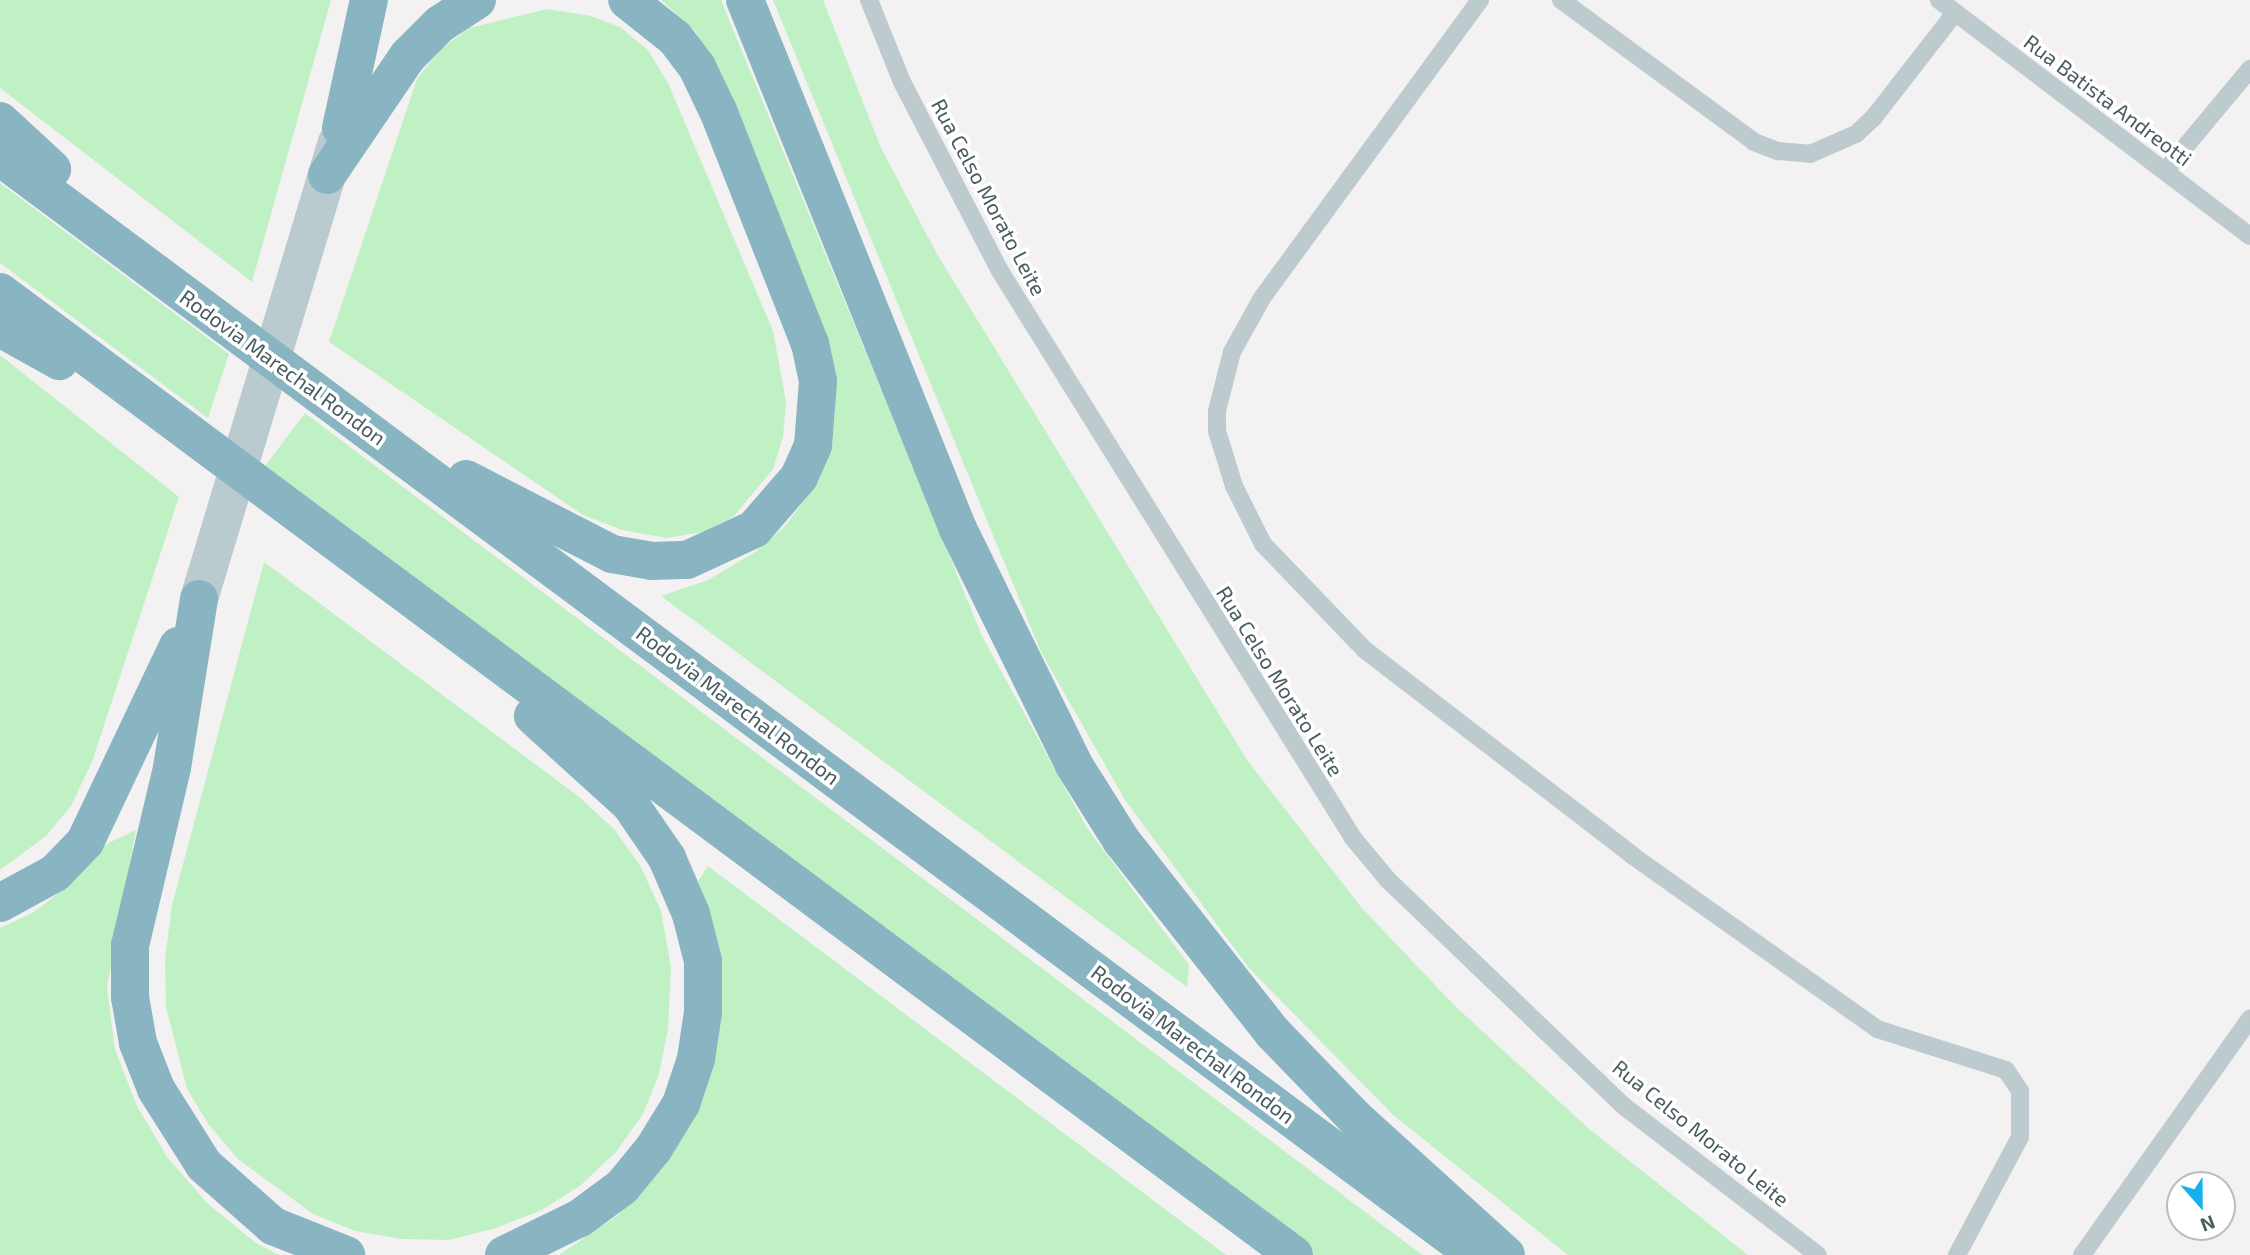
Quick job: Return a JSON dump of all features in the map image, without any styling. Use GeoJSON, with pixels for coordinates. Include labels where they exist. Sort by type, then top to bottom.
{"type":"FeatureCollection","features":[{"type":"Feature","properties":{"kind":"highway"},"geometry":{"type":"LineString","coordinates":[[341,128],[369,0]]}},
{"type":"Feature","properties":{"kind":"highway"},"geometry":{"type":"LineString","coordinates":[[325,183],[408,56],[440,24],[477,0]]}},
{"type":"Feature","properties":{"kind":"highway"},"geometry":{"type":"LineString","coordinates":[[367,429],[612,554],[652,561],[687,560],[722,548],[754,529],[799,477],[813,445],[818,411],[818,381],[810,344],[718,111],[697,67],[661,23],[627,0]]}},
{"type":"Feature","properties":{"kind":"highway"},"geometry":{"type":"LineString","coordinates":[[745,0],[958,529],[1074,765],[1121,840],[1273,1033],[1354,1116],[1507,1255]]}},
{"type":"Feature","properties":{"kind":"highway"},"geometry":{"type":"LineString","coordinates":[[0,121],[186,296]]}},
{"type":"Feature","properties":{"kind":"highway","name":"Rodovia Marechal Rondon"},"geometry":{"type":"LineString","coordinates":[[0,157],[1475,1255]]}},
{"type":"Feature","properties":{"kind":"highway"},"geometry":{"type":"LineString","coordinates":[[0,292],[1294,1255]]}},
{"type":"Feature","properties":{"kind":"highway"},"geometry":{"type":"LineString","coordinates":[[0,328],[195,438]]}},
{"type":"Feature","properties":{"kind":"highway"},"geometry":{"type":"LineString","coordinates":[[379,576],[630,804],[667,858],[691,915],[703,961],[704,1012],[696,1059],[681,1104],[654,1148],[622,1186],[580,1218],[504,1255]]}},
{"type":"Feature","properties":{"kind":"highway"},"geometry":{"type":"LineString","coordinates":[[0,903],[55,873],[85,842],[116,784],[201,592]]}},
{"type":"Feature","properties":{"kind":"highway"},"geometry":{"type":"LineString","coordinates":[[201,592],[172,768],[130,945],[130,997],[138,1043],[156,1089],[204,1165],[273,1226],[346,1255]]}},
{"type":"Feature","properties":{"kind":"main road"},"geometry":{"type":"LineString","coordinates":[[201,592],[341,128],[383,0]]}},
{"type":"Feature","properties":{"kind":"lane","name":"Rua Celso Morato Leite"},"geometry":{"type":"LineString","coordinates":[[869,0],[902,82],[1000,271],[1353,838],[1388,880],[1625,1107],[1818,1255]]}},
{"type":"Feature","properties":{"kind":"lane"},"geometry":{"type":"LineString","coordinates":[[1561,0],[1754,142],[1778,151],[1810,154],[1856,134],[1874,117],[1955,13]]}},
{"type":"Feature","properties":{"kind":"lane","name":"Rua Batista Andreotti"},"geometry":{"type":"LineString","coordinates":[[1939,0],[2250,236]]}},
{"type":"Feature","properties":{"kind":"lane"},"geometry":{"type":"LineString","coordinates":[[1473,3],[1262,298],[1232,352],[1221,386],[1217,431],[1245,514],[1263,544],[1365,650],[1633,856],[1877,1029],[1903,1040],[1990,1062],[2011,1076],[2020,1091],[2023,1112],[2020,1137],[1957,1255]]}},
{"type":"Feature","properties":{"kind":"lane"},"geometry":{"type":"LineString","coordinates":[[2165,171],[2250,69]]}},
{"type":"Feature","properties":{"kind":"lane"},"geometry":{"type":"LineString","coordinates":[[2081,1255],[2250,1019]]}},
{"type":"Feature","properties":{"kind":"green space"},"geometry":{"type":"Polygon","coordinates":[[[0,0],[331,0],[252,282],[0,88],[0,0]]]}},
{"type":"Feature","properties":{"kind":"green space"},"geometry":{"type":"Polygon","coordinates":[[[661,0],[721,0],[983,638],[1087,828],[1189,965],[1187,987],[661,596],[708,580],[757,551],[785,526],[808,495],[825,458],[721,73],[695,31],[661,0]]]}},
{"type":"Feature","properties":{"kind":"green space"},"geometry":{"type":"Polygon","coordinates":[[[773,0],[823,0],[881,148],[937,254],[1247,760],[1361,907],[1456,1007],[1588,1128],[1748,1255],[1568,1255],[1392,1114],[1249,968],[1125,800],[1041,652],[773,0]]]}},
{"type":"Feature","properties":{"kind":"green space"},"geometry":{"type":"Polygon","coordinates":[[[547,9],[591,16],[620,27],[648,50],[668,83],[773,331],[786,402],[783,437],[773,469],[734,516],[703,532],[667,538],[622,530],[583,515],[329,342],[417,79],[440,50],[469,28],[547,9]]]}},
{"type":"Feature","properties":{"kind":"green space"},"geometry":{"type":"Polygon","coordinates":[[[0,183],[229,354],[208,418],[0,263],[0,183]]]}},
{"type":"Feature","properties":{"kind":"green space"},"geometry":{"type":"Polygon","coordinates":[[[0,355],[179,497],[92,762],[71,806],[46,836],[0,870],[0,355]]]}},
{"type":"Feature","properties":{"kind":"green space"},"geometry":{"type":"Polygon","coordinates":[[[305,413],[1422,1255],[1309,1255],[264,467],[305,413]]]}},
{"type":"Feature","properties":{"kind":"green space"},"geometry":{"type":"Polygon","coordinates":[[[264,562],[578,796],[614,829],[640,865],[661,911],[671,967],[668,1029],[659,1074],[643,1114],[616,1152],[581,1185],[542,1210],[496,1228],[449,1240],[403,1239],[355,1231],[313,1214],[238,1159],[209,1125],[187,1089],[166,1007],[165,959],[172,905],[264,562]]]}},
{"type":"Feature","properties":{"kind":"green space"},"geometry":{"type":"Polygon","coordinates":[[[136,830],[107,988],[115,1049],[136,1104],[167,1157],[208,1204],[256,1243],[279,1255],[0,1255],[0,928],[34,912],[70,884],[102,846],[136,830]]]}},
{"type":"Feature","properties":{"kind":"green space"},"geometry":{"type":"Polygon","coordinates":[[[708,866],[1226,1255],[559,1255],[618,1215],[656,1174],[714,932],[698,881],[708,866]]]}}]}
